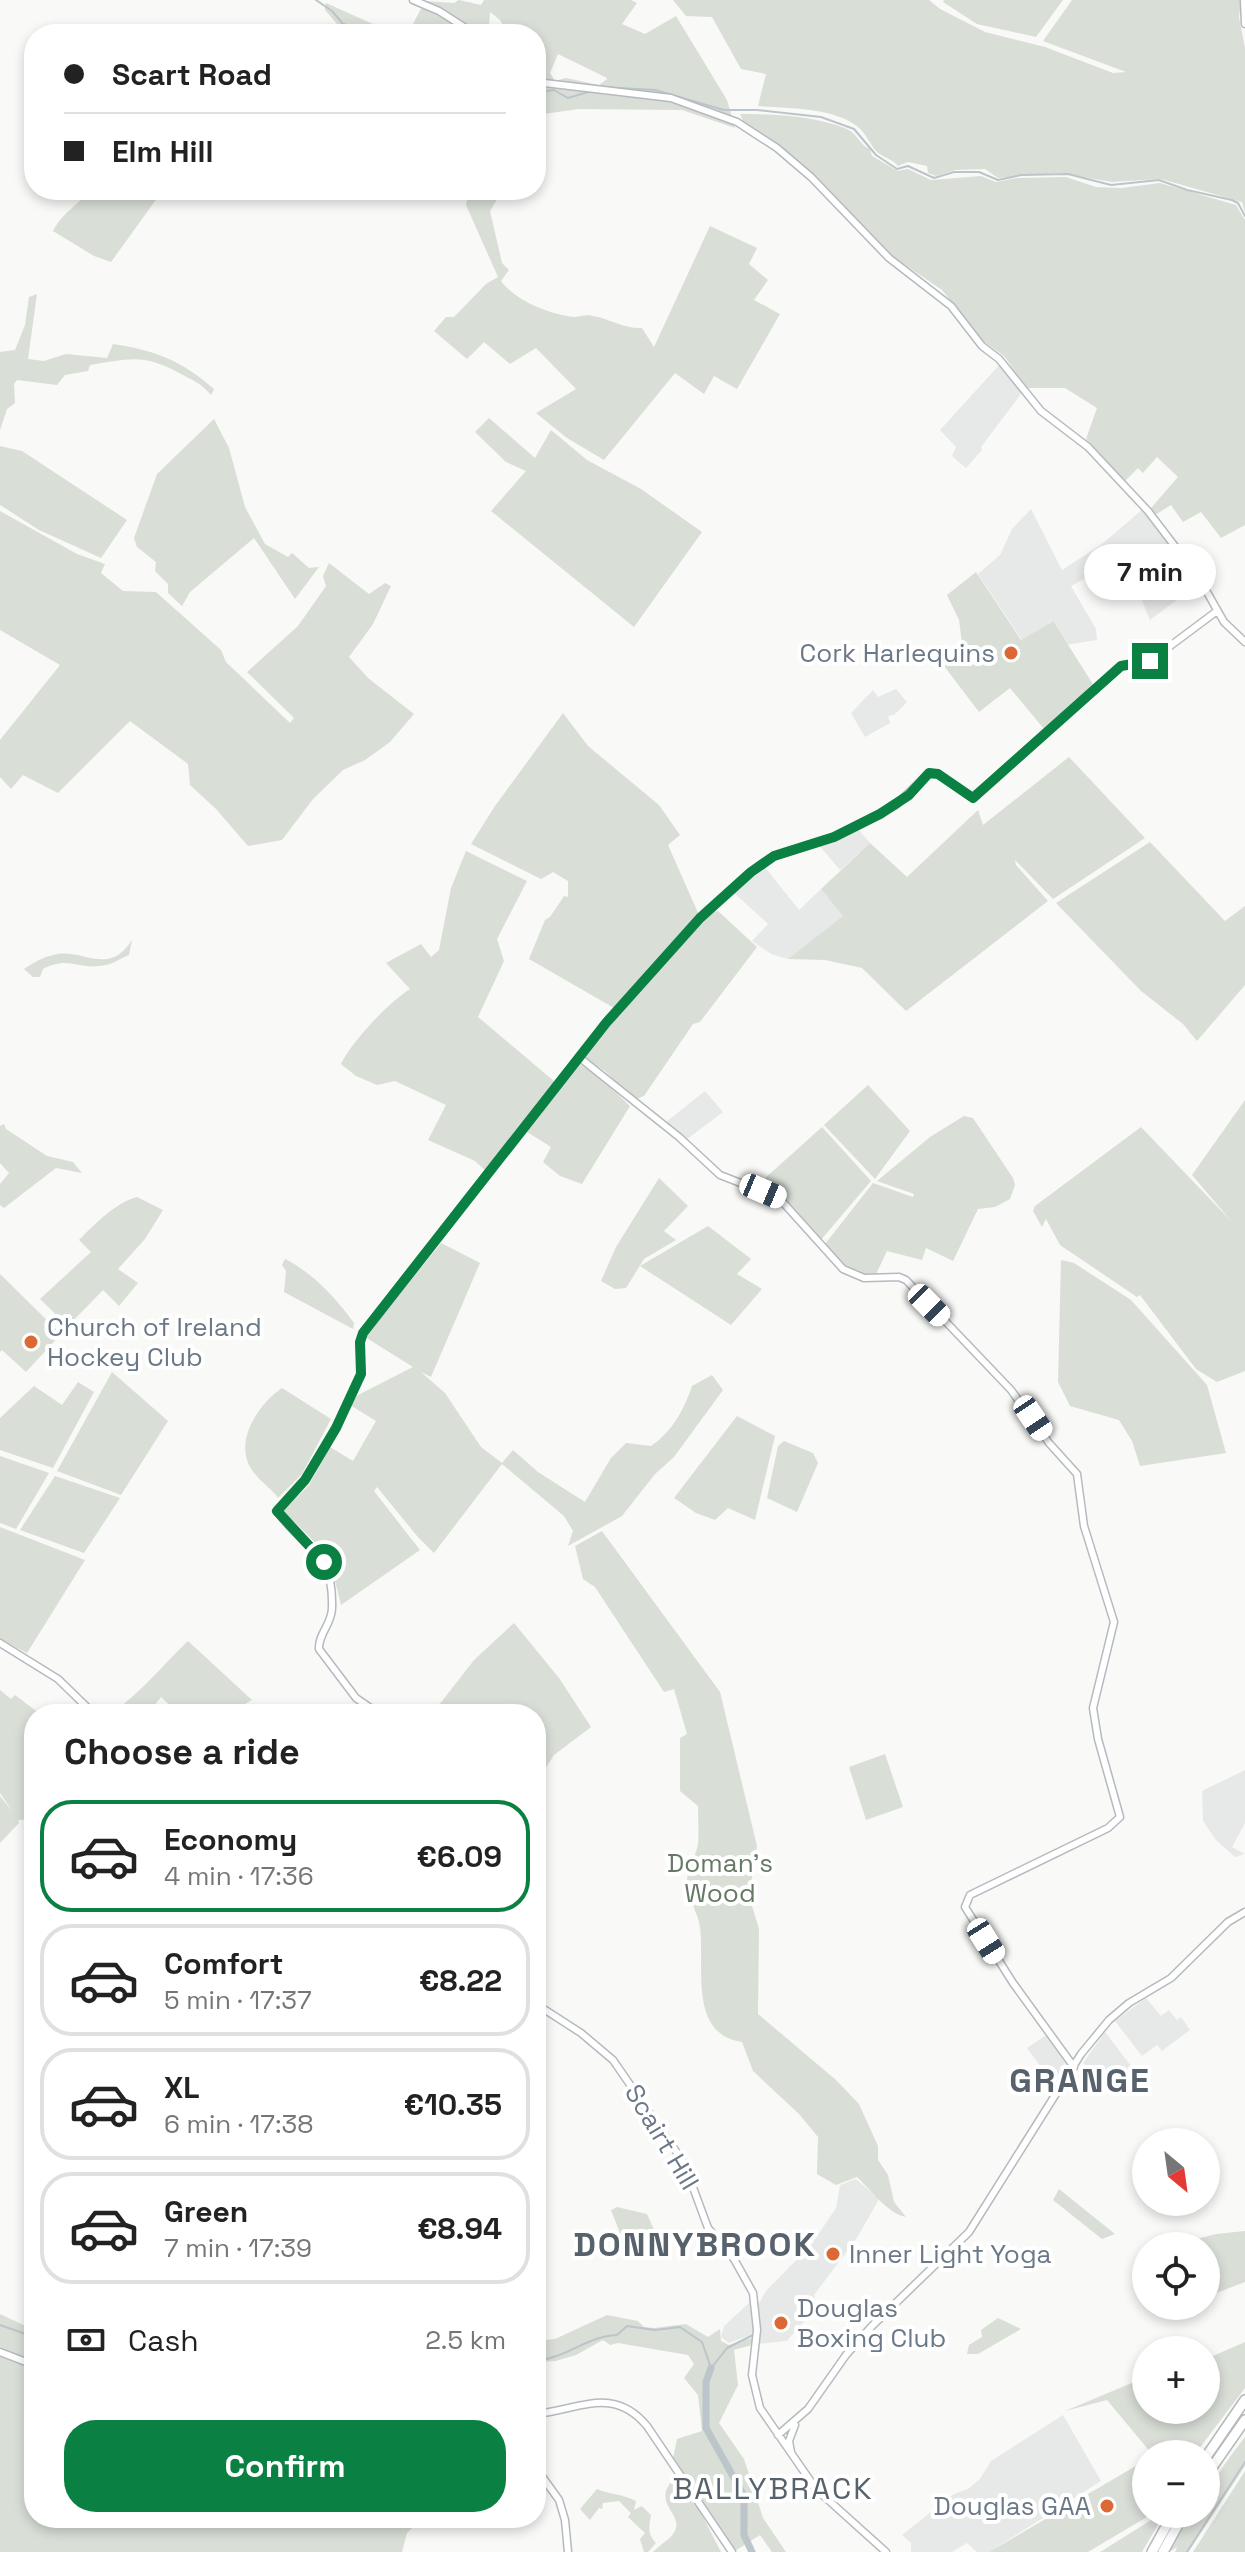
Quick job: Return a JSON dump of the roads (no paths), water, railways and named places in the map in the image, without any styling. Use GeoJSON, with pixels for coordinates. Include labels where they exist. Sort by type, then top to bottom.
{"type":"FeatureCollection","features":[{"type":"Feature","properties":{"kind":"highway"},"geometry":{"type":"LineString","coordinates":[[1218,2440],[1245,2400]]}},
{"type":"Feature","properties":{"kind":"highway"},"geometry":{"type":"LineString","coordinates":[[1220,2456],[1245,2420]]}},
{"type":"Feature","properties":{"kind":"highway"},"geometry":{"type":"LineString","coordinates":[[1152,2552],[1165,2528]]}},
{"type":"Feature","properties":{"kind":"highway"},"geometry":{"type":"LineString","coordinates":[[1163,2552],[1176,2528]]}},
{"type":"Feature","properties":{"kind":"street"},"geometry":{"type":"LineString","coordinates":[[413,0],[460,24]]}},
{"type":"Feature","properties":{"kind":"street"},"geometry":{"type":"LineString","coordinates":[[1244,0],[1245,24]]}},
{"type":"Feature","properties":{"kind":"street"},"geometry":{"type":"LineString","coordinates":[[546,83],[657,94],[737,122],[811,177],[845,216],[898,267],[951,306],[1041,411],[1088,447],[1148,511],[1199,578],[1217,611],[1245,642]]}},
{"type":"Feature","properties":{"kind":"street"},"geometry":{"type":"LineString","coordinates":[[365,1704],[356,1698],[319,1649],[319,1640],[332,1614],[327,1568],[319,1552],[277,1511],[305,1480],[336,1428],[361,1374],[360,1342],[363,1333],[606,1023],[690,928],[762,864],[785,850],[834,837],[888,810],[909,795],[929,773],[938,774],[973,798],[1121,666],[1150,661],[1217,611]]}},
{"type":"Feature","properties":{"kind":"street"},"geometry":{"type":"LineString","coordinates":[[580,1058],[679,1137],[720,1175],[779,1198],[843,1269],[864,1278],[899,1277],[906,1280],[1011,1390],[1049,1443],[1077,1474],[1085,1529],[1114,1622],[1093,1708],[1098,1739],[1120,1817],[1108,1828],[970,1895],[965,1907],[1013,1983],[1074,2067]]}},
{"type":"Feature","properties":{"kind":"street"},"geometry":{"type":"LineString","coordinates":[[0,1643],[58,1679],[84,1704]]}},
{"type":"Feature","properties":{"kind":"street"},"geometry":{"type":"LineString","coordinates":[[793,2456],[789,2441],[797,2422],[850,2349],[969,2232],[1074,2067],[1109,2020],[1129,2003],[1171,1978],[1229,1922],[1245,1912]]}},
{"type":"Feature","properties":{"kind":"street","name":"Scairt Hill"},"geometry":{"type":"LineString","coordinates":[[546,2010],[581,2033],[613,2060],[684,2163],[708,2228],[734,2259],[751,2288],[757,2330],[752,2359],[754,2388],[760,2408],[824,2497],[886,2552]]}},
{"type":"Feature","properties":{"kind":"street"},"geometry":{"type":"LineString","coordinates":[[0,2352],[24,2361]]}},
{"type":"Feature","properties":{"kind":"street"},"geometry":{"type":"LineString","coordinates":[[546,2412],[597,2402],[616,2404],[635,2413],[647,2426],[732,2552]]}},
{"type":"Feature","properties":{"kind":"street"},"geometry":{"type":"LineString","coordinates":[[778,2435],[797,2422]]}},
{"type":"Feature","properties":{"kind":"street"},"geometry":{"type":"LineString","coordinates":[[546,2482],[559,2500],[568,2552]]}},
{"type":"Feature","properties":{"kind":"waterway"},"geometry":{"type":"LineString","coordinates":[[316,0],[332,11],[343,24]]}},
{"type":"Feature","properties":{"kind":"waterway"},"geometry":{"type":"LineString","coordinates":[[601,87],[655,90],[724,110],[821,117],[854,129],[876,155],[897,169],[908,166],[934,178],[954,172],[979,172],[998,180],[1021,175],[1068,174],[1111,185],[1159,180],[1232,200],[1238,203],[1245,216]]}},
{"type":"Feature","properties":{"kind":"waterway"},"geometry":{"type":"LineString","coordinates":[[546,91],[554,90],[568,98],[588,92]]}},
{"type":"Feature","properties":{"kind":"waterway"},"geometry":{"type":"LineString","coordinates":[[0,2325],[24,2333]]}},
{"type":"Feature","properties":{"kind":"waterway"},"geometry":{"type":"LineString","coordinates":[[546,2359],[596,2339],[617,2335],[627,2326],[655,2330],[680,2327],[702,2342],[711,2368]]}},
{"type":"Feature","properties":{"kind":"waterway"},"geometry":{"type":"LineString","coordinates":[[712,2367],[727,2348],[753,2335]]}},
{"type":"Feature","properties":{"kind":"waterway"},"geometry":{"type":"LineString","coordinates":[[711,2368],[706,2382],[706,2428],[744,2496],[744,2535],[752,2552]]}},
{"type":"Feature","properties":{"kind":"waterway"},"geometry":{"type":"LineString","coordinates":[[1187,2552],[1245,2462]]}},
{"type":"Feature","properties":{"kind":"place","name":"Cork Harlequins"},"geometry":{"type":"Point","coordinates":[1011,653]}},
{"type":"Feature","properties":{"kind":"place","name":"Church of Ireland Hockey Club"},"geometry":{"type":"Point","coordinates":[31,1342]}},
{"type":"Feature","properties":{"kind":"place","name":"Inner Light Yoga"},"geometry":{"type":"Point","coordinates":[833,2254]}},
{"type":"Feature","properties":{"kind":"place","name":"Douglas Boxing Club"},"geometry":{"type":"Point","coordinates":[781,2323]}},
{"type":"Feature","properties":{"kind":"place","name":"Douglas GAA"},"geometry":{"type":"Point","coordinates":[1107,2506]}},
{"type":"Feature","properties":{"kind":"district","name":"GRANGE"},"geometry":{"type":"Point","coordinates":[1080,2080]}},
{"type":"Feature","properties":{"kind":"district","name":"DONNYBROOK"},"geometry":{"type":"Point","coordinates":[695,2244]}},
{"type":"Feature","properties":{"kind":"district","name":"BALLYBRACK"},"geometry":{"type":"Point","coordinates":[773,2488]}},
{"type":"Feature","properties":{"kind":"park label","name":"Doman's Wood"},"geometry":{"type":"Point","coordinates":[720,1878]}}]}
